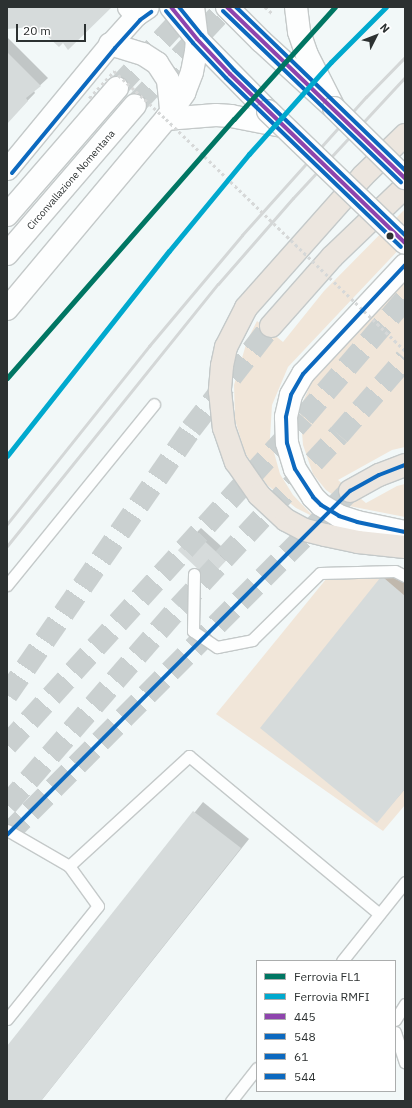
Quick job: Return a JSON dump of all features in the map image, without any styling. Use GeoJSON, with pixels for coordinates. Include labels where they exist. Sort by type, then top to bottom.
{"type":"FeatureCollection","features":[{"type":"Feature","properties":{"kind":"highway"},"geometry":{"type":"LineString","coordinates":[[405,135],[363,176],[246,308],[226,347],[220,391],[224,428],[236,462],[259,495],[286,520],[304,530],[325,535],[358,542],[405,547]]}},
{"type":"Feature","properties":{"kind":"highway"},"geometry":{"type":"LineString","coordinates":[[271,326],[332,257],[405,187]]}},
{"type":"Feature","properties":{"kind":"highway"},"geometry":{"type":"LineString","coordinates":[[350,491],[379,475],[405,465]]}},
{"type":"Feature","properties":{"kind":"street"},"geometry":{"type":"LineString","coordinates":[[171,7],[197,39],[238,82],[405,243]]}},
{"type":"Feature","properties":{"kind":"street"},"geometry":{"type":"LineString","coordinates":[[7,309],[184,93],[190,79],[195,58],[197,39],[193,7]]}},
{"type":"Feature","properties":{"kind":"street"},"geometry":{"type":"LineString","coordinates":[[227,7],[267,47],[334,108],[405,178]]}},
{"type":"Feature","properties":{"kind":"street"},"geometry":{"type":"LineString","coordinates":[[296,7],[300,32],[313,68],[334,108]]}},
{"type":"Feature","properties":{"kind":"street"},"geometry":{"type":"LineString","coordinates":[[7,169],[138,10]]}},
{"type":"Feature","properties":{"kind":"street"},"geometry":{"type":"LineString","coordinates":[[110,44],[143,54],[157,63],[168,80],[168,114]]}},
{"type":"Feature","properties":{"kind":"street"},"geometry":{"type":"LineString","coordinates":[[7,215],[117,88]]}},
{"type":"Feature","properties":{"kind":"street","name":"Circonvallazione Nomentana"},"geometry":{"type":"LineString","coordinates":[[7,254],[135,105]]}},
{"type":"Feature","properties":{"kind":"street"},"geometry":{"type":"LineString","coordinates":[[168,114],[231,116],[282,126]]}},
{"type":"Feature","properties":{"kind":"street"},"geometry":{"type":"LineString","coordinates":[[405,265],[303,374],[291,394],[286,417],[287,443],[295,469],[317,501],[339,516],[357,522],[405,532]]}},
{"type":"Feature","properties":{"kind":"lane"},"geometry":{"type":"LineString","coordinates":[[7,585],[154,404]]}},
{"type":"Feature","properties":{"kind":"lane"},"geometry":{"type":"LineString","coordinates":[[194,574],[193,631],[217,647],[252,640],[320,573],[395,571],[405,576]]}},
{"type":"Feature","properties":{"kind":"lane"},"geometry":{"type":"LineString","coordinates":[[69,866],[189,756],[379,914]]}},
{"type":"Feature","properties":{"kind":"lane"},"geometry":{"type":"LineString","coordinates":[[7,830],[69,866],[98,906],[7,1019]]}},
{"type":"Feature","properties":{"kind":"lane"},"geometry":{"type":"LineString","coordinates":[[343,960],[379,914],[401,894],[405,882]]}},
{"type":"Feature","properties":{"kind":"lane"},"geometry":{"type":"LineString","coordinates":[[396,1018],[405,1004]]}},
{"type":"Feature","properties":{"kind":"lane"},"geometry":{"type":"LineString","coordinates":[[396,1035],[405,1062]]}},
{"type":"Feature","properties":{"kind":"lane"},"geometry":{"type":"LineString","coordinates":[[231,1101],[256,1069]]}},
{"type":"Feature","properties":{"kind":"path"},"geometry":{"type":"LineString","coordinates":[[89,98],[114,71],[168,114],[405,351]]}},
{"type":"Feature","properties":{"kind":"shaded area"},"geometry":{"type":"Polygon","coordinates":[[[405,209],[405,243],[288,367],[272,405],[270,438],[280,474],[293,495],[314,517],[296,508],[267,485],[245,453],[235,420],[234,385],[247,341],[257,321],[283,342],[324,291],[405,209]]]}},
{"type":"Feature","properties":{"kind":"shaded area"},"geometry":{"type":"Polygon","coordinates":[[[405,282],[405,447],[392,450],[338,480],[366,503],[397,486],[405,484],[405,517],[349,506],[326,490],[313,474],[303,445],[300,408],[316,373],[405,282]]]}},
{"type":"Feature","properties":{"kind":"shaded area"},"geometry":{"type":"Polygon","coordinates":[[[405,572],[405,805],[383,831],[216,714],[331,573],[405,572]]]}},
{"type":"Feature","properties":{"kind":"building"},"geometry":{"type":"Polygon","coordinates":[[[7,7],[112,7],[68,50],[63,43],[59,47],[47,36],[44,37],[32,27],[7,29],[7,7]]]}},
{"type":"Feature","properties":{"kind":"building"},"geometry":{"type":"Polygon","coordinates":[[[7,52],[41,86],[26,98],[28,101],[7,124],[7,52]]]}},
{"type":"Feature","properties":{"kind":"building"},"geometry":{"type":"Polygon","coordinates":[[[195,532],[226,561],[209,579],[178,550],[195,532]]]}},
{"type":"Feature","properties":{"kind":"building"},"geometry":{"type":"Polygon","coordinates":[[[380,578],[384,578],[405,596],[405,789],[377,823],[260,728],[380,578]]]}},
{"type":"Feature","properties":{"kind":"building"},"geometry":{"type":"Polygon","coordinates":[[[193,811],[241,848],[41,1101],[7,1101],[7,1046],[193,811]]]}},
{"type":"Feature","properties":{"kind":"tunnel"},"geometry":{"type":"LineString","coordinates":[[117,88],[192,7]]}},
{"type":"Feature","properties":{"kind":"tunnel"},"geometry":{"type":"LineString","coordinates":[[135,105],[226,7]]}},
{"type":"Feature","properties":{"kind":"tunnel"},"geometry":{"type":"LineString","coordinates":[[7,745],[304,417],[405,299]]}},
{"type":"Feature","properties":{"kind":"tunnel"},"geometry":{"type":"LineString","coordinates":[[7,695],[191,429],[271,326]]}},
{"type":"Feature","properties":{"kind":"tunnel"},"geometry":{"type":"LineString","coordinates":[[7,805],[179,607],[339,435],[405,359]]}},
{"type":"Feature","properties":{"kind":"tunnel"},"geometry":{"type":"LineString","coordinates":[[7,835],[350,491]]}},
{"type":"Feature","properties":{"kind":"railway"},"geometry":{"type":"LineString","coordinates":[[7,524],[149,346],[242,235],[366,97],[405,57]]}},
{"type":"Feature","properties":{"kind":"railway"},"geometry":{"type":"LineString","coordinates":[[7,546],[218,284],[293,198],[405,77]]}},
{"type":"Feature","properties":{"kind":"rail line","name":"FL1"},"geometry":{"type":"LineString","coordinates":[[7,378],[234,119],[335,7]]}},
{"type":"Feature","properties":{"kind":"rail line","name":"RMFI"},"geometry":{"type":"LineString","coordinates":[[7,456],[169,251],[249,154],[331,62],[386,7]]}},
{"type":"Feature","properties":{"kind":"transit line","name":"445"},"geometry":{"type":"LineString","coordinates":[[171,7],[197,39],[230,74],[405,243]]}},
{"type":"Feature","properties":{"kind":"transit line","name":"544"},"geometry":{"type":"LineString","coordinates":[[179,7],[234,70],[405,235]]}},
{"type":"Feature","properties":{"kind":"transit line","name":"445"},"geometry":{"type":"LineString","coordinates":[[227,7],[405,178]]}},
{"type":"Feature","properties":{"kind":"transit line","name":"544"},"geometry":{"type":"LineString","coordinates":[[236,7],[405,170]]}},
{"type":"Feature","properties":{"kind":"transit line","name":"61"},"geometry":{"type":"LineString","coordinates":[[166,11],[193,43],[226,78],[401,247]]}},
{"type":"Feature","properties":{"kind":"transit line","name":"61"},"geometry":{"type":"LineString","coordinates":[[223,11],[401,182]]}},
{"type":"Feature","properties":{"kind":"transit line","name":"61"},"geometry":{"type":"LineString","coordinates":[[12,173],[115,48],[140,20],[151,12]]}},
{"type":"Feature","properties":{"kind":"transit line","name":"548"},"geometry":{"type":"LineString","coordinates":[[405,265],[303,374],[291,395],[286,417],[287,443],[295,469],[313,497],[321,505],[339,516],[357,522],[405,532]]}},
{"type":"Feature","properties":{"kind":"transit line","name":"548"},"geometry":{"type":"LineString","coordinates":[[7,835],[350,491],[379,475],[405,465]]}}]}
